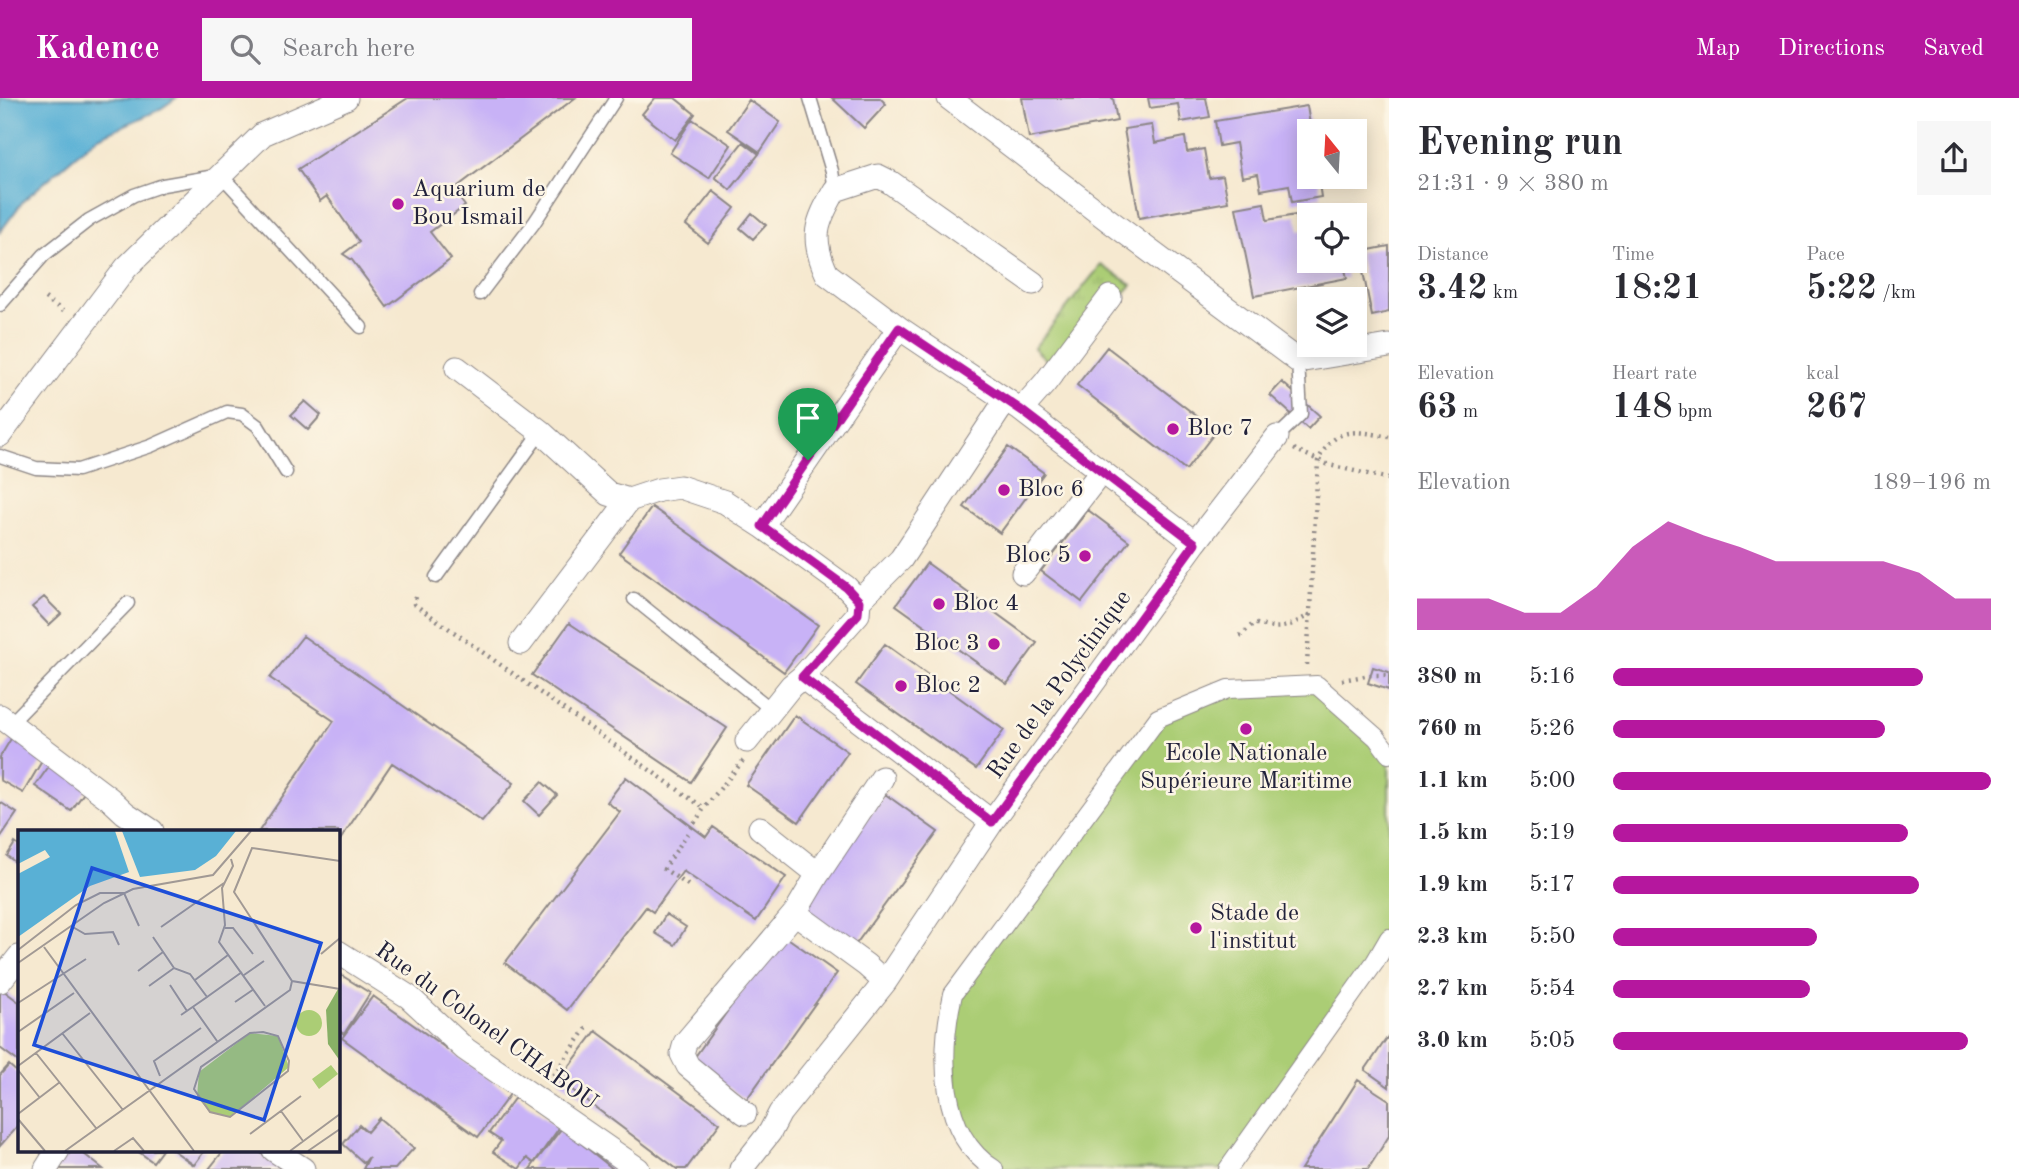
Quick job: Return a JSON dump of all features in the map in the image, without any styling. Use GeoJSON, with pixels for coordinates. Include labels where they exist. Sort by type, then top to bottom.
{"type":"FeatureCollection","features":[{"type":"Feature","properties":{"kind":"street"},"geometry":{"type":"LineString","coordinates":[[0,435],[126,268],[264,134],[346,98]]}},
{"type":"Feature","properties":{"kind":"street"},"geometry":{"type":"LineString","coordinates":[[949,98],[1298,360],[1389,346]]}},
{"type":"Feature","properties":{"kind":"street"},"geometry":{"type":"LineString","coordinates":[[1033,283],[878,176],[835,190],[821,214],[816,237],[827,274],[899,328],[1014,405],[1195,543]]}},
{"type":"Feature","properties":{"kind":"street"},"geometry":{"type":"LineString","coordinates":[[747,748],[772,709],[791,686],[858,614],[859,601],[901,559],[1014,405],[1045,383],[1110,297]]}},
{"type":"Feature","properties":{"kind":"street"},"geometry":{"type":"LineString","coordinates":[[762,526],[899,328]]}},
{"type":"Feature","properties":{"kind":"street"},"geometry":{"type":"LineString","coordinates":[[457,368],[541,432],[609,494],[629,500]]}},
{"type":"Feature","properties":{"kind":"street","name":"Rue de la Polyclinique"},"geometry":{"type":"LineString","coordinates":[[741,1169],[770,1132],[780,1113],[885,982],[992,822],[1195,543],[1276,437]]}},
{"type":"Feature","properties":{"kind":"street"},"geometry":{"type":"LineString","coordinates":[[1023,573],[1101,472]]}},
{"type":"Feature","properties":{"kind":"street"},"geometry":{"type":"LineString","coordinates":[[521,643],[629,500],[659,490],[680,487],[725,502],[846,587],[859,601]]}},
{"type":"Feature","properties":{"kind":"street"},"geometry":{"type":"LineString","coordinates":[[802,677],[992,822]]}},
{"type":"Feature","properties":{"kind":"street"},"geometry":{"type":"LineString","coordinates":[[994,1169],[982,1162],[954,1122],[945,1075],[946,1022],[953,994],[1158,718],[1228,689],[1317,685],[1377,738],[1389,754]]}},
{"type":"Feature","properties":{"kind":"street"},"geometry":{"type":"LineString","coordinates":[[3,726],[110,799],[118,822],[148,830]]}},
{"type":"Feature","properties":{"kind":"street"},"geometry":{"type":"LineString","coordinates":[[745,1113],[688,1066],[682,1054],[685,1043],[796,913],[818,874],[881,778]]}},
{"type":"Feature","properties":{"kind":"street"},"geometry":{"type":"LineString","coordinates":[[760,828],[818,874]]}},
{"type":"Feature","properties":{"kind":"street"},"geometry":{"type":"LineString","coordinates":[[796,913],[885,982]]}},
{"type":"Feature","properties":{"kind":"street"},"geometry":{"type":"LineString","coordinates":[[1228,1169],[1375,962],[1389,938]]}},
{"type":"Feature","properties":{"kind":"street","name":"Rue du Colonel CHABOU"},"geometry":{"type":"LineString","coordinates":[[340,953],[409,997],[465,1049],[638,1169]]}},
{"type":"Feature","properties":{"kind":"street"},"geometry":{"type":"LineString","coordinates":[[0,981],[18,958]]}},
{"type":"Feature","properties":{"kind":"street"},"geometry":{"type":"LineString","coordinates":[[46,1169],[57,1152]]}},
{"type":"Feature","properties":{"kind":"street"},"geometry":{"type":"LineString","coordinates":[[277,1152],[303,1169]]}},
{"type":"Feature","properties":{"kind":"lane"},"geometry":{"type":"LineString","coordinates":[[480,294],[534,223],[616,98]]}},
{"type":"Feature","properties":{"kind":"lane"},"geometry":{"type":"LineString","coordinates":[[810,98],[835,190]]}},
{"type":"Feature","properties":{"kind":"lane"},"geometry":{"type":"LineString","coordinates":[[0,305],[44,255],[89,220],[134,195],[163,185],[221,176],[361,327]]}},
{"type":"Feature","properties":{"kind":"lane"},"geometry":{"type":"LineString","coordinates":[[1276,437],[1301,414],[1298,360]]}},
{"type":"Feature","properties":{"kind":"lane"},"geometry":{"type":"LineString","coordinates":[[0,456],[36,468],[78,470],[151,446],[227,412],[242,414],[258,426],[286,472]]}},
{"type":"Feature","properties":{"kind":"lane"},"geometry":{"type":"LineString","coordinates":[[436,576],[541,432]]}},
{"type":"Feature","properties":{"kind":"lane"},"geometry":{"type":"LineString","coordinates":[[635,599],[772,709]]}},
{"type":"Feature","properties":{"kind":"lane"},"geometry":{"type":"LineString","coordinates":[[3,726],[128,603]]}},
{"type":"Feature","properties":{"kind":"path"},"geometry":{"type":"LineString","coordinates":[[45,298],[63,311]]}},
{"type":"Feature","properties":{"kind":"path"},"geometry":{"type":"LineString","coordinates":[[1389,436],[1345,433],[1326,443],[1318,461],[1306,674],[1317,685],[1371,675],[1389,675]]}},
{"type":"Feature","properties":{"kind":"path"},"geometry":{"type":"LineString","coordinates":[[1276,437],[1318,461],[1389,479]]}},
{"type":"Feature","properties":{"kind":"path"},"geometry":{"type":"LineString","coordinates":[[416,597],[414,604],[705,808]]}},
{"type":"Feature","properties":{"kind":"path"},"geometry":{"type":"LineString","coordinates":[[1240,636],[1254,623],[1267,628],[1286,628],[1311,614]]}},
{"type":"Feature","properties":{"kind":"path"},"geometry":{"type":"LineString","coordinates":[[688,885],[664,869],[747,748]]}},
{"type":"Feature","properties":{"kind":"path"},"geometry":{"type":"LineString","coordinates":[[550,1081],[587,1028]]}},
{"type":"Feature","properties":{"kind":"green space"},"geometry":{"type":"Polygon","coordinates":[[[1101,265],[1132,285],[1055,368],[1034,348],[1101,265]]]}},
{"type":"Feature","properties":{"kind":"green space","name":"Stade de l'institut"},"geometry":{"type":"Polygon","coordinates":[[[1309,685],[1389,754],[1389,938],[1228,1169],[994,1169],[954,1122],[953,994],[1158,718],[1228,689],[1309,685]]]}},
{"type":"Feature","properties":{"kind":"water"},"geometry":{"type":"Polygon","coordinates":[[[0,98],[176,98],[159,110],[96,138],[24,200],[0,232],[0,98]]]}},
{"type":"Feature","properties":{"kind":"building","name":"Aquarium de Bou Ismail"},"geometry":{"type":"Polygon","coordinates":[[[408,98],[575,98],[453,190],[465,206],[430,232],[451,259],[387,307],[352,260],[343,254],[359,242],[327,196],[320,201],[298,169],[408,98]]]}},
{"type":"Feature","properties":{"kind":"building"},"geometry":{"type":"Polygon","coordinates":[[[655,98],[675,98],[695,114],[675,140],[642,114],[655,98]]]}},
{"type":"Feature","properties":{"kind":"building"},"geometry":{"type":"Polygon","coordinates":[[[832,98],[880,98],[886,104],[864,128],[832,98]]]}},
{"type":"Feature","properties":{"kind":"building"},"geometry":{"type":"Polygon","coordinates":[[[1022,98],[1113,98],[1117,121],[1029,138],[1022,98]]]}},
{"type":"Feature","properties":{"kind":"building"},"geometry":{"type":"Polygon","coordinates":[[[1148,98],[1206,98],[1210,117],[1181,122],[1178,104],[1150,108],[1148,98]]]}},
{"type":"Feature","properties":{"kind":"building"},"geometry":{"type":"Polygon","coordinates":[[[749,100],[780,122],[760,152],[728,130],[749,100]]]}},
{"type":"Feature","properties":{"kind":"building"},"geometry":{"type":"Polygon","coordinates":[[[1307,106],[1309,119],[1297,119],[1297,189],[1320,189],[1321,197],[1292,202],[1289,185],[1261,190],[1258,174],[1242,177],[1236,143],[1219,146],[1215,121],[1307,106]]]}},
{"type":"Feature","properties":{"kind":"building"},"geometry":{"type":"Polygon","coordinates":[[[692,119],[731,145],[709,178],[670,153],[692,119]]]}},
{"type":"Feature","properties":{"kind":"building"},"geometry":{"type":"Polygon","coordinates":[[[1152,125],[1155,143],[1185,137],[1187,152],[1204,149],[1209,178],[1223,176],[1228,202],[1139,218],[1124,129],[1152,125]]]}},
{"type":"Feature","properties":{"kind":"building"},"geometry":{"type":"Polygon","coordinates":[[[743,142],[759,154],[730,190],[715,177],[743,142]]]}},
{"type":"Feature","properties":{"kind":"building"},"geometry":{"type":"Polygon","coordinates":[[[713,191],[735,208],[708,243],[686,225],[713,191]]]}},
{"type":"Feature","properties":{"kind":"building"},"geometry":{"type":"Polygon","coordinates":[[[1264,203],[1267,220],[1296,215],[1297,273],[1346,273],[1347,278],[1254,296],[1236,208],[1264,203]]]}},
{"type":"Feature","properties":{"kind":"building"},"geometry":{"type":"Polygon","coordinates":[[[752,213],[766,225],[753,239],[740,228],[752,213]]]}},
{"type":"Feature","properties":{"kind":"building"},"geometry":{"type":"Polygon","coordinates":[[[1389,246],[1389,312],[1372,316],[1363,273],[1367,273],[1367,250],[1389,246]]]}},
{"type":"Feature","properties":{"kind":"building"},"geometry":{"type":"Polygon","coordinates":[[[1107,347],[1216,431],[1186,470],[1077,385],[1107,347]]]}},
{"type":"Feature","properties":{"kind":"building"},"geometry":{"type":"Polygon","coordinates":[[[1282,382],[1320,416],[1308,429],[1270,395],[1282,382]]]}},
{"type":"Feature","properties":{"kind":"building"},"geometry":{"type":"Polygon","coordinates":[[[305,401],[321,415],[308,430],[291,415],[305,401]]]}},
{"type":"Feature","properties":{"kind":"building","name":"Bloc 6"},"geometry":{"type":"Polygon","coordinates":[[[1008,447],[1044,473],[1000,533],[964,507],[1008,447]]]}},
{"type":"Feature","properties":{"kind":"building"},"geometry":{"type":"Polygon","coordinates":[[[652,507],[818,625],[784,672],[619,553],[652,507]]]}},
{"type":"Feature","properties":{"kind":"building","name":"Bloc 5"},"geometry":{"type":"Polygon","coordinates":[[[1088,510],[1129,541],[1082,602],[1041,571],[1088,510]]]}},
{"type":"Feature","properties":{"kind":"building"},"geometry":{"type":"Polygon","coordinates":[[[927,563],[1037,643],[1007,684],[896,605],[927,563]]]}},
{"type":"Feature","properties":{"kind":"building"},"geometry":{"type":"Polygon","coordinates":[[[44,597],[61,614],[49,625],[32,607],[44,597]]]}},
{"type":"Feature","properties":{"kind":"building"},"geometry":{"type":"Polygon","coordinates":[[[569,623],[727,728],[691,782],[532,675],[569,623]]]}},
{"type":"Feature","properties":{"kind":"building"},"geometry":{"type":"Polygon","coordinates":[[[303,636],[514,783],[482,822],[392,763],[340,840],[340,830],[260,830],[334,721],[270,678],[303,636]]]}},
{"type":"Feature","properties":{"kind":"building"},"geometry":{"type":"Polygon","coordinates":[[[885,644],[1004,730],[976,769],[856,684],[885,644]]]}},
{"type":"Feature","properties":{"kind":"building"},"geometry":{"type":"Polygon","coordinates":[[[1373,667],[1389,672],[1389,690],[1368,683],[1373,667]]]}},
{"type":"Feature","properties":{"kind":"building"},"geometry":{"type":"Polygon","coordinates":[[[795,715],[848,752],[799,822],[746,785],[795,715]]]}},
{"type":"Feature","properties":{"kind":"building"},"geometry":{"type":"Polygon","coordinates":[[[12,737],[45,756],[23,793],[0,780],[0,757],[12,737]]]}},
{"type":"Feature","properties":{"kind":"building"},"geometry":{"type":"Polygon","coordinates":[[[52,762],[88,787],[71,811],[35,786],[52,762]]]}},
{"type":"Feature","properties":{"kind":"building"},"geometry":{"type":"Polygon","coordinates":[[[626,777],[706,837],[713,827],[786,877],[756,921],[683,871],[653,912],[646,907],[567,1010],[505,963],[620,812],[607,802],[626,777]]]}},
{"type":"Feature","properties":{"kind":"building"},"geometry":{"type":"Polygon","coordinates":[[[542,782],[557,795],[539,815],[524,801],[542,782]]]}},
{"type":"Feature","properties":{"kind":"building"},"geometry":{"type":"Polygon","coordinates":[[[885,794],[938,832],[853,948],[799,909],[885,794]]]}},
{"type":"Feature","properties":{"kind":"building"},"geometry":{"type":"Polygon","coordinates":[[[0,802],[17,813],[0,838],[0,802]]]}},
{"type":"Feature","properties":{"kind":"building"},"geometry":{"type":"Polygon","coordinates":[[[15,843],[18,845],[18,864],[7,856],[15,843]]]}},
{"type":"Feature","properties":{"kind":"building"},"geometry":{"type":"Polygon","coordinates":[[[666,914],[686,927],[675,945],[655,933],[666,914]]]}},
{"type":"Feature","properties":{"kind":"building"},"geometry":{"type":"Polygon","coordinates":[[[782,934],[837,973],[746,1100],[692,1061],[782,934]]]}},
{"type":"Feature","properties":{"kind":"building"},"geometry":{"type":"Polygon","coordinates":[[[340,977],[370,993],[344,1034],[340,1031],[340,977]]]}},
{"type":"Feature","properties":{"kind":"building"},"geometry":{"type":"Polygon","coordinates":[[[0,988],[18,1001],[18,1061],[0,1048],[0,988]]]}},
{"type":"Feature","properties":{"kind":"building"},"geometry":{"type":"Polygon","coordinates":[[[373,996],[510,1094],[478,1137],[342,1038],[373,996]]]}},
{"type":"Feature","properties":{"kind":"building"},"geometry":{"type":"Polygon","coordinates":[[[596,1031],[720,1123],[686,1169],[677,1169],[559,1080],[596,1031]]]}},
{"type":"Feature","properties":{"kind":"building"},"geometry":{"type":"Polygon","coordinates":[[[1389,1035],[1389,1087],[1365,1070],[1389,1035]]]}},
{"type":"Feature","properties":{"kind":"building"},"geometry":{"type":"Polygon","coordinates":[[[9,1065],[18,1073],[18,1125],[0,1146],[0,1075],[9,1065]]]}},
{"type":"Feature","properties":{"kind":"building"},"geometry":{"type":"Polygon","coordinates":[[[1358,1080],[1389,1100],[1389,1136],[1368,1169],[1301,1169],[1358,1080]]]}},
{"type":"Feature","properties":{"kind":"building"},"geometry":{"type":"Polygon","coordinates":[[[516,1096],[559,1128],[534,1163],[527,1158],[519,1169],[493,1152],[501,1141],[489,1133],[516,1096]]]}},
{"type":"Feature","properties":{"kind":"building"},"geometry":{"type":"Polygon","coordinates":[[[379,1118],[414,1148],[395,1169],[363,1169],[369,1157],[364,1163],[343,1144],[359,1125],[367,1132],[379,1118]]]}},
{"type":"Feature","properties":{"kind":"building"},"geometry":{"type":"Polygon","coordinates":[[[562,1128],[613,1169],[530,1169],[562,1128]]]}},
{"type":"Feature","properties":{"kind":"building"},"geometry":{"type":"Polygon","coordinates":[[[82,1152],[103,1169],[42,1169],[49,1161],[41,1154],[82,1152]]]}},
{"type":"Feature","properties":{"kind":"building"},"geometry":{"type":"Polygon","coordinates":[[[139,1152],[160,1152],[153,1162],[139,1152]]]}},
{"type":"Feature","properties":{"kind":"building"},"geometry":{"type":"Polygon","coordinates":[[[176,1152],[204,1152],[194,1165],[176,1152]]]}},
{"type":"Feature","properties":{"kind":"building"},"geometry":{"type":"Polygon","coordinates":[[[222,1152],[260,1152],[282,1169],[209,1169],[222,1152]]]}},
{"type":"Feature","properties":{"kind":"place","name":"Aquarium de Bou Ismail"},"geometry":{"type":"Point","coordinates":[398,204]}},
{"type":"Feature","properties":{"kind":"place","name":"Bloc 7"},"geometry":{"type":"Point","coordinates":[1173,429]}},
{"type":"Feature","properties":{"kind":"place","name":"Bloc 6"},"geometry":{"type":"Point","coordinates":[1004,490]}},
{"type":"Feature","properties":{"kind":"place","name":"Bloc 5"},"geometry":{"type":"Point","coordinates":[1085,556]}},
{"type":"Feature","properties":{"kind":"place","name":"Bloc 4"},"geometry":{"type":"Point","coordinates":[939,604]}},
{"type":"Feature","properties":{"kind":"place","name":"Bloc 3"},"geometry":{"type":"Point","coordinates":[994,644]}},
{"type":"Feature","properties":{"kind":"place","name":"Bloc 2"},"geometry":{"type":"Point","coordinates":[901,686]}},
{"type":"Feature","properties":{"kind":"place","name":"Ecole Nationale Supérieure Maritime"},"geometry":{"type":"Point","coordinates":[1246,729]}},
{"type":"Feature","properties":{"kind":"place","name":"Stade de l'institut"},"geometry":{"type":"Point","coordinates":[1196,928]}},
{"type":"Feature","properties":{"kind":"route"},"geometry":{"type":"LineString","coordinates":[[899,328],[1021,410],[1195,543],[992,822],[802,677],[858,614],[859,601],[846,587],[762,526],[808,460],[899,328]]}}]}
